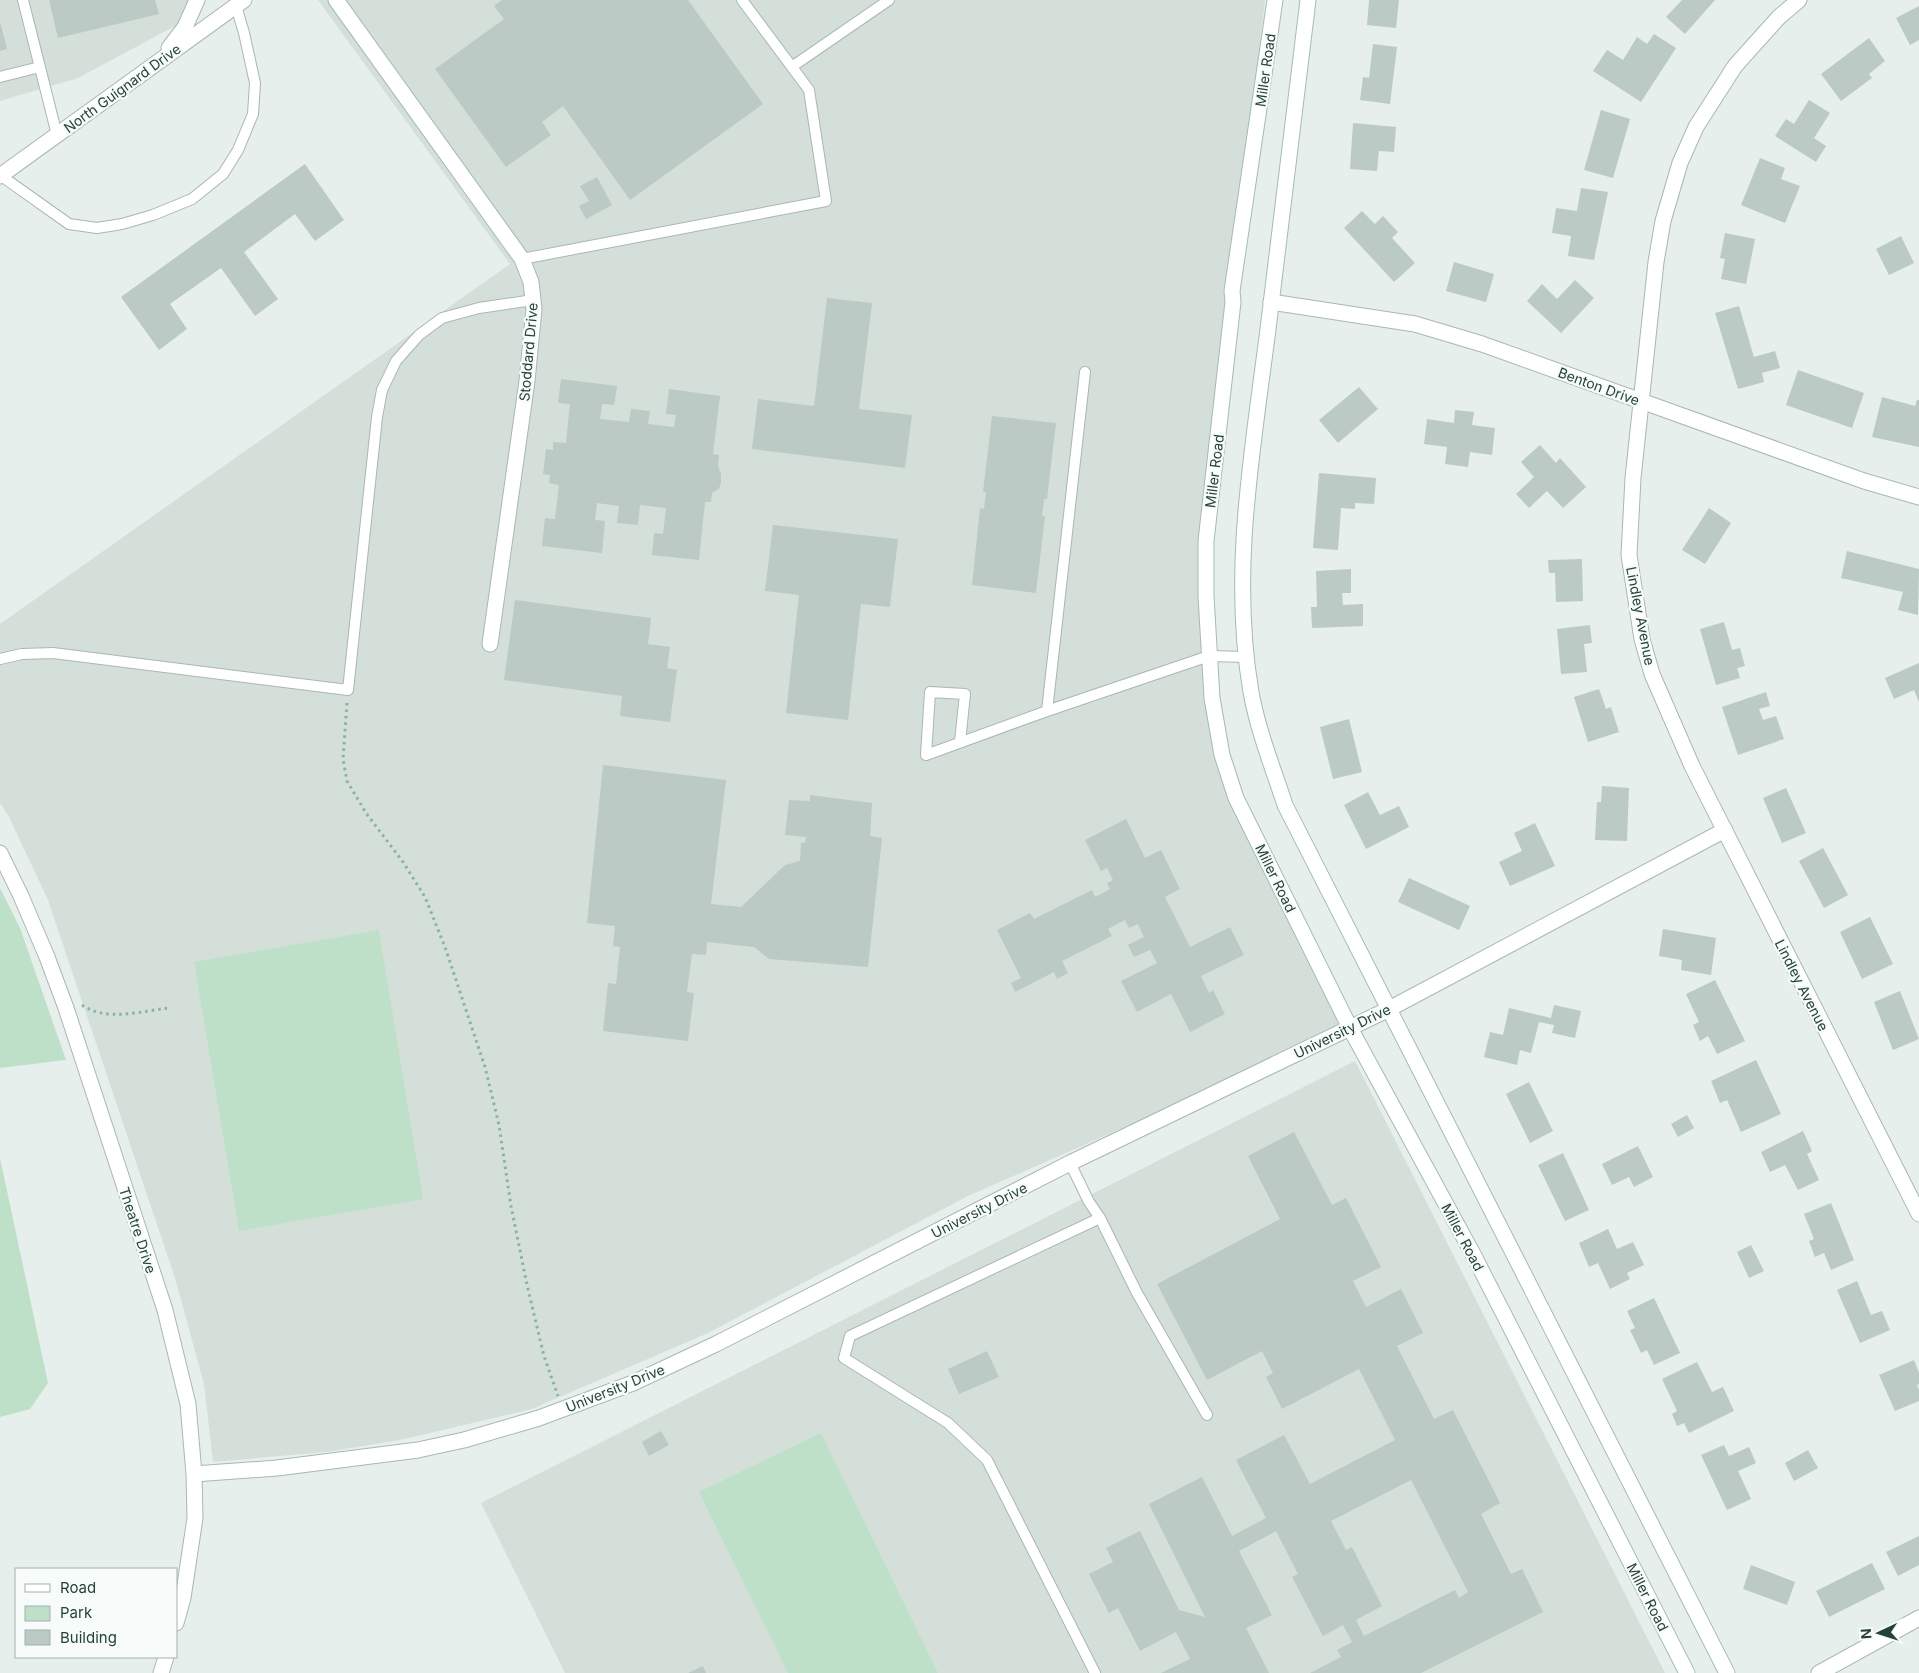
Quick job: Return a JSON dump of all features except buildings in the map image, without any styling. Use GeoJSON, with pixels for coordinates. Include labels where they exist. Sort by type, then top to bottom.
{"type":"FeatureCollection","features":[{"type":"Feature","properties":{"kind":"street"},"geometry":{"type":"LineString","coordinates":[[158,62],[185,27],[196,0]]}},
{"type":"Feature","properties":{"kind":"street","name":"Stoddard Drive"},"geometry":{"type":"LineString","coordinates":[[336,0],[522,259],[531,282],[534,309],[527,380],[490,644]]}},
{"type":"Feature","properties":{"kind":"street","name":"Miller Road"},"geometry":{"type":"LineString","coordinates":[[1275,0],[1232,291],[1233,302],[1206,542],[1206,596],[1212,698],[1222,756],[1236,798],[1350,1028],[1473,1254],[1687,1673]]}},
{"type":"Feature","properties":{"kind":"street"},"geometry":{"type":"LineString","coordinates":[[1308,0],[1250,477],[1242,559],[1243,613],[1247,657],[1251,691],[1258,724],[1286,805],[1727,1673]]}},
{"type":"Feature","properties":{"kind":"street","name":"Lindley Avenue"},"geometry":{"type":"LineString","coordinates":[[1799,0],[1779,18],[1735,66],[1696,127],[1680,163],[1664,221],[1656,262],[1633,478],[1629,555],[1642,639],[1652,674],[1666,710],[1919,1214]]}},
{"type":"Feature","properties":{"kind":"street","name":"North Guignard Drive"},"geometry":{"type":"LineString","coordinates":[[0,175],[240,3]]}},
{"type":"Feature","properties":{"kind":"street","name":"Benton Drive"},"geometry":{"type":"LineString","coordinates":[[1271,302],[1415,324],[1482,344],[1864,481],[1919,497]]}},
{"type":"Feature","properties":{"kind":"street","name":"University Drive"},"geometry":{"type":"LineString","coordinates":[[194,1474],[277,1468],[418,1450],[503,1429],[633,1383],[716,1344],[1070,1163],[1350,1028],[1725,830]]}},
{"type":"Feature","properties":{"kind":"street","name":"Theatre Drive"},"geometry":{"type":"LineString","coordinates":[[0,853],[47,956],[63,1000],[172,1338],[188,1404],[194,1474],[195,1518],[183,1598],[178,1615]]}},
{"type":"Feature","properties":{"kind":"street"},"geometry":{"type":"LineString","coordinates":[[1819,1673],[1919,1618]]}},
{"type":"Feature","properties":{"kind":"street"},"geometry":{"type":"LineString","coordinates":[[160,1673],[166,1658]]}},
{"type":"Feature","properties":{"kind":"lane"},"geometry":{"type":"LineString","coordinates":[[23,0],[57,135]]}},
{"type":"Feature","properties":{"kind":"lane"},"geometry":{"type":"LineString","coordinates":[[522,259],[826,200],[809,90],[742,0]]}},
{"type":"Feature","properties":{"kind":"lane"},"geometry":{"type":"LineString","coordinates":[[793,66],[889,0]]}},
{"type":"Feature","properties":{"kind":"lane"},"geometry":{"type":"LineString","coordinates":[[0,175],[69,224],[97,228],[122,224],[153,215],[192,199],[223,174],[238,150],[252,114],[255,83],[244,33],[240,3]]}},
{"type":"Feature","properties":{"kind":"lane"},"geometry":{"type":"LineString","coordinates":[[0,77],[40,67]]}},
{"type":"Feature","properties":{"kind":"lane"},"geometry":{"type":"LineString","coordinates":[[0,659],[22,654],[53,654],[348,690],[377,417],[382,390],[396,361],[419,335],[442,318],[479,308],[533,300]]}},
{"type":"Feature","properties":{"kind":"lane"},"geometry":{"type":"LineString","coordinates":[[1047,711],[1084,372]]}},
{"type":"Feature","properties":{"kind":"lane"},"geometry":{"type":"LineString","coordinates":[[960,742],[965,694],[930,692],[926,755],[1047,711],[1209,656],[1247,657]]}},
{"type":"Feature","properties":{"kind":"lane"},"geometry":{"type":"LineString","coordinates":[[1070,1163],[1137,1292],[1207,1415]]}},
{"type":"Feature","properties":{"kind":"lane"},"geometry":{"type":"LineString","coordinates":[[1095,1673],[987,1460],[948,1423],[844,1358],[850,1336],[1100,1218]]}},
{"type":"Feature","properties":{"kind":"path"},"geometry":{"type":"LineString","coordinates":[[348,690],[343,744],[346,776],[366,813],[403,862],[425,898],[445,947],[485,1067],[499,1125],[511,1206],[526,1285],[553,1385],[564,1409]]}},
{"type":"Feature","properties":{"kind":"path"},"geometry":{"type":"LineString","coordinates":[[63,1000],[72,1000],[95,1013],[110,1014],[169,1008]]}},
{"type":"Feature","properties":{"kind":"shaded area"},"geometry":{"type":"Polygon","coordinates":[[[0,0],[189,0],[177,25],[78,78],[0,101],[0,0]]]}},
{"type":"Feature","properties":{"kind":"shaded area"},"geometry":{"type":"Polygon","coordinates":[[[318,0],[1265,0],[1205,516],[1225,776],[1350,1028],[968,1196],[708,1333],[532,1409],[400,1440],[326,1452],[213,1462],[204,1384],[175,1278],[48,900],[8,815],[0,803],[0,624],[510,264],[318,0]]]}},
{"type":"Feature","properties":{"kind":"shaded area"},"geometry":{"type":"Polygon","coordinates":[[[1355,1061],[1665,1673],[565,1673],[481,1503],[1355,1061]]]}},
{"type":"Feature","properties":{"kind":"green space"},"geometry":{"type":"Polygon","coordinates":[[[0,888],[20,928],[66,1060],[0,1068],[0,888]]]}},
{"type":"Feature","properties":{"kind":"green space"},"geometry":{"type":"Polygon","coordinates":[[[379,930],[423,1199],[239,1231],[194,962],[379,930]]]}},
{"type":"Feature","properties":{"kind":"green space"},"geometry":{"type":"Polygon","coordinates":[[[0,1158],[48,1383],[30,1409],[0,1417],[0,1158]]]}},
{"type":"Feature","properties":{"kind":"green space"},"geometry":{"type":"Polygon","coordinates":[[[821,1433],[938,1673],[788,1673],[699,1492],[821,1433]]]}}]}
